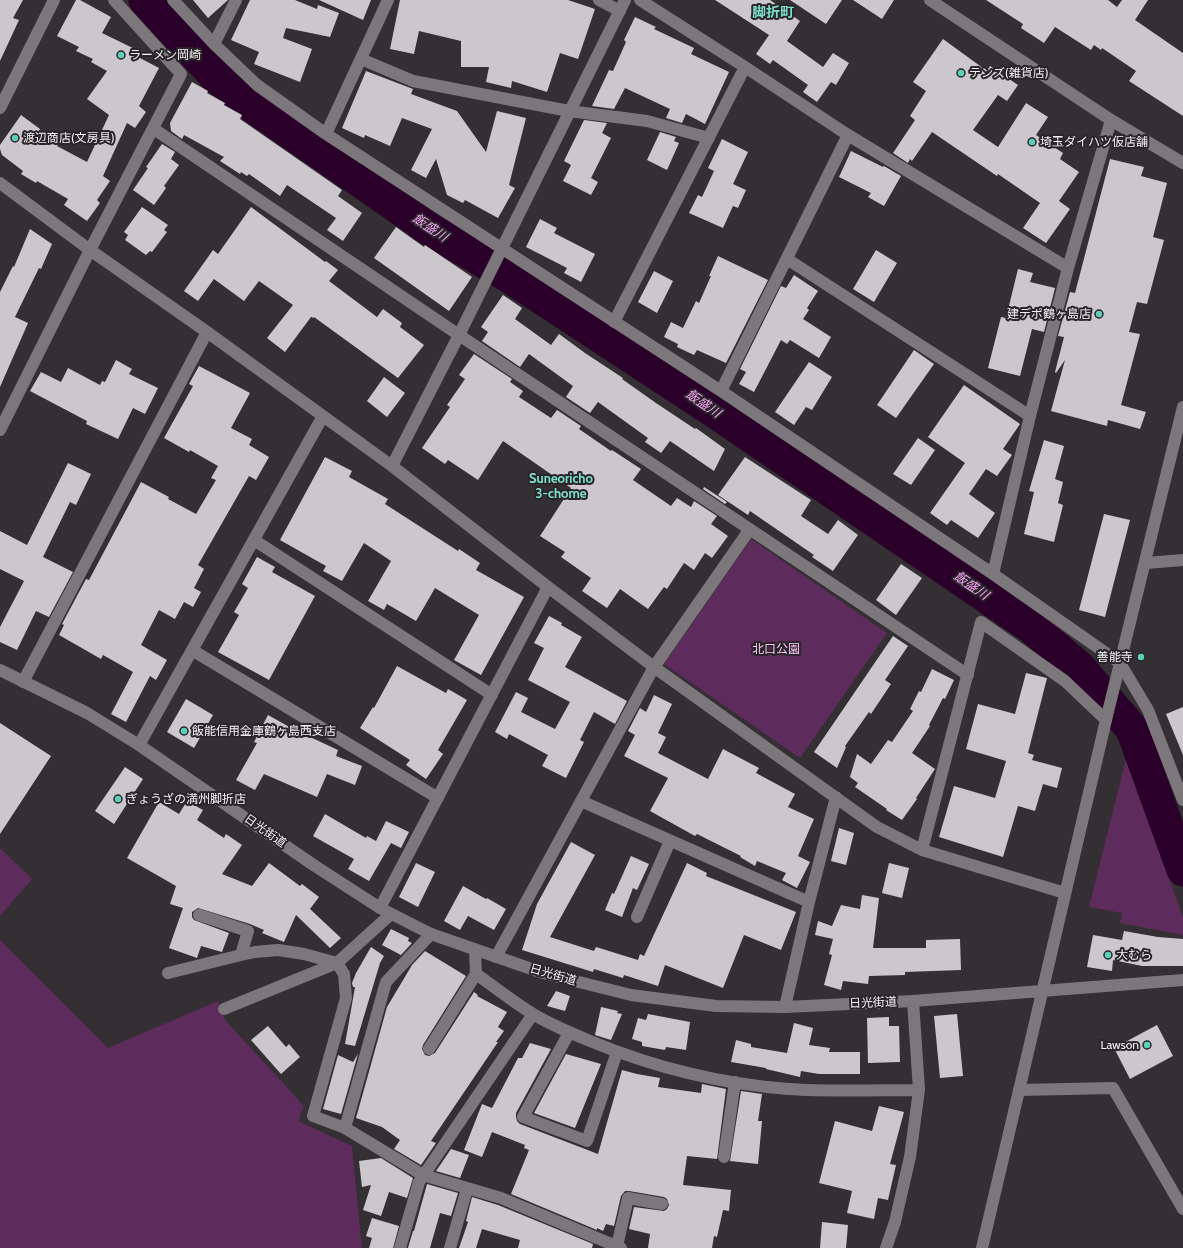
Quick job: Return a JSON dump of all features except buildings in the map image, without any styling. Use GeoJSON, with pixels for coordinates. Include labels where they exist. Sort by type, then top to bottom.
{"type":"FeatureCollection","features":[{"type":"Feature","properties":{"kind":"street"},"geometry":{"type":"LineString","coordinates":[[0,108],[54,0]]}},
{"type":"Feature","properties":{"kind":"street"},"geometry":{"type":"LineString","coordinates":[[0,430],[90,250],[182,74],[114,0]]}},
{"type":"Feature","properties":{"kind":"street"},"geometry":{"type":"LineString","coordinates":[[172,0],[214,44],[257,85],[326,134],[721,391],[993,574],[1120,663],[1148,710],[1183,800]]}},
{"type":"Feature","properties":{"kind":"street"},"geometry":{"type":"LineString","coordinates":[[214,44],[236,0]]}},
{"type":"Feature","properties":{"kind":"street"},"geometry":{"type":"LineString","coordinates":[[326,134],[388,0]]}},
{"type":"Feature","properties":{"kind":"street"},"geometry":{"type":"LineString","coordinates":[[599,0],[620,11]]}},
{"type":"Feature","properties":{"kind":"street"},"geometry":{"type":"LineString","coordinates":[[392,466],[459,335],[625,0]]}},
{"type":"Feature","properties":{"kind":"street"},"geometry":{"type":"LineString","coordinates":[[640,0],[746,67],[848,135],[1068,268]]}},
{"type":"Feature","properties":{"kind":"street"},"geometry":{"type":"LineString","coordinates":[[930,0],[1111,120],[1183,163]]}},
{"type":"Feature","properties":{"kind":"street"},"geometry":{"type":"LineString","coordinates":[[361,59],[413,81],[569,111],[647,121],[709,138]]}},
{"type":"Feature","properties":{"kind":"street"},"geometry":{"type":"LineString","coordinates":[[614,322],[746,67]]}},
{"type":"Feature","properties":{"kind":"street"},"geometry":{"type":"LineString","coordinates":[[993,574],[1030,416],[1068,268],[1111,120]]}},
{"type":"Feature","properties":{"kind":"street"},"geometry":{"type":"LineString","coordinates":[[154,129],[968,675]]}},
{"type":"Feature","properties":{"kind":"street"},"geometry":{"type":"LineString","coordinates":[[721,391],[848,135]]}},
{"type":"Feature","properties":{"kind":"street"},"geometry":{"type":"LineString","coordinates":[[0,183],[90,250],[207,332],[392,466],[654,667],[877,827],[922,850],[1065,893]]}},
{"type":"Feature","properties":{"kind":"street"},"geometry":{"type":"LineString","coordinates":[[787,259],[1030,416]]}},
{"type":"Feature","properties":{"kind":"street"},"geometry":{"type":"LineString","coordinates":[[23,682],[207,332]]}},
{"type":"Feature","properties":{"kind":"street"},"geometry":{"type":"LineString","coordinates":[[982,1248],[1106,720],[1146,563],[1183,407]]}},
{"type":"Feature","properties":{"kind":"street"},"geometry":{"type":"LineString","coordinates":[[139,744],[323,416]]}},
{"type":"Feature","properties":{"kind":"street"},"geometry":{"type":"LineString","coordinates":[[496,957],[654,667],[750,529]]}},
{"type":"Feature","properties":{"kind":"street"},"geometry":{"type":"LineString","coordinates":[[254,540],[492,695]]}},
{"type":"Feature","properties":{"kind":"street"},"geometry":{"type":"LineString","coordinates":[[1146,563],[1183,560]]}},
{"type":"Feature","properties":{"kind":"street"},"geometry":{"type":"LineString","coordinates":[[224,1009],[337,963],[386,911],[438,798],[548,587]]}},
{"type":"Feature","properties":{"kind":"street"},"geometry":{"type":"LineString","coordinates":[[922,850],[981,622],[1065,680],[1106,720]]}},
{"type":"Feature","properties":{"kind":"street"},"geometry":{"type":"LineString","coordinates":[[192,650],[438,798]]}},
{"type":"Feature","properties":{"kind":"street","name":"日光街道"},"geometry":{"type":"LineString","coordinates":[[0,670],[87,713],[139,744],[315,866],[386,911],[431,934],[543,973],[631,995],[716,1006],[785,1007],[913,1001],[1183,980]]}},
{"type":"Feature","properties":{"kind":"street"},"geometry":{"type":"LineString","coordinates":[[785,1007],[809,902],[836,797]]}},
{"type":"Feature","properties":{"kind":"street"},"geometry":{"type":"LineString","coordinates":[[581,801],[809,902]]}},
{"type":"Feature","properties":{"kind":"street"},"geometry":{"type":"LineString","coordinates":[[637,917],[670,840]]}},
{"type":"Feature","properties":{"kind":"street"},"geometry":{"type":"LineString","coordinates":[[199,915],[248,932],[240,955]]}},
{"type":"Feature","properties":{"kind":"street"},"geometry":{"type":"LineString","coordinates":[[345,1128],[386,982],[431,934]]}},
{"type":"Feature","properties":{"kind":"street"},"geometry":{"type":"LineString","coordinates":[[168,973],[240,955],[278,950],[304,954],[337,963],[344,974],[346,998],[312,1116],[345,1128],[424,1175],[501,1198],[619,1247],[628,1198],[662,1204]]}},
{"type":"Feature","properties":{"kind":"street"},"geometry":{"type":"LineString","coordinates":[[428,1048],[476,974],[475,950]]}},
{"type":"Feature","properties":{"kind":"street"},"geometry":{"type":"LineString","coordinates":[[476,974],[533,1014],[569,1033],[617,1052],[666,1068],[736,1082],[789,1089],[919,1090]]}},
{"type":"Feature","properties":{"kind":"street"},"geometry":{"type":"LineString","coordinates":[[886,1248],[895,1222],[910,1157],[919,1090],[913,1001]]}},
{"type":"Feature","properties":{"kind":"street"},"geometry":{"type":"LineString","coordinates":[[400,1248],[419,1182],[533,1014]]}},
{"type":"Feature","properties":{"kind":"street"},"geometry":{"type":"LineString","coordinates":[[569,1033],[524,1117],[587,1141],[617,1052]]}},
{"type":"Feature","properties":{"kind":"street"},"geometry":{"type":"LineString","coordinates":[[724,1157],[736,1082]]}},
{"type":"Feature","properties":{"kind":"street"},"geometry":{"type":"LineString","coordinates":[[1019,1090],[1113,1088],[1183,1209]]}},
{"type":"Feature","properties":{"kind":"street"},"geometry":{"type":"LineString","coordinates":[[450,1248],[467,1189]]}},
{"type":"Feature","properties":{"kind":"green space","name":"北口公園"},"geometry":{"type":"Polygon","coordinates":[[[751,539],[887,633],[800,758],[664,664],[751,539]]]}},
{"type":"Feature","properties":{"kind":"green space"},"geometry":{"type":"Polygon","coordinates":[[[1126,759],[1183,917],[1183,935],[1120,923],[1122,913],[1089,907],[1126,759]]]}},
{"type":"Feature","properties":{"kind":"green space"},"geometry":{"type":"Polygon","coordinates":[[[0,848],[32,879],[0,916],[0,848]]]}},
{"type":"Feature","properties":{"kind":"green space"},"geometry":{"type":"Polygon","coordinates":[[[0,940],[108,1048],[218,1001],[225,1020],[304,1106],[298,1121],[352,1146],[362,1248],[0,1248],[0,940]]]}},
{"type":"Feature","properties":{"kind":"waterway","name":"飯盛川"},"geometry":{"type":"LineString","coordinates":[[145,0],[216,77],[255,108],[429,229],[508,276],[715,412],[1031,627],[1079,667],[1132,729],[1183,870]]}},
{"type":"Feature","properties":{"kind":"place","name":"ラーメン岡崎"},"geometry":{"type":"Point","coordinates":[121,55]}},
{"type":"Feature","properties":{"kind":"place","name":"テンズ(雑貨店)"},"geometry":{"type":"Point","coordinates":[961,73]}},
{"type":"Feature","properties":{"kind":"place","name":"渡辺商店(文房具)"},"geometry":{"type":"Point","coordinates":[15,138]}},
{"type":"Feature","properties":{"kind":"place","name":"埼玉ダイハツ仮店舗"},"geometry":{"type":"Point","coordinates":[1032,142]}},
{"type":"Feature","properties":{"kind":"place","name":"建デポ鶴ヶ島店"},"geometry":{"type":"Point","coordinates":[1099,314]}},
{"type":"Feature","properties":{"kind":"place","name":"善能寺"},"geometry":{"type":"Point","coordinates":[1141,657]}},
{"type":"Feature","properties":{"kind":"place","name":"飯能信用金庫鶴ヶ島西支店"},"geometry":{"type":"Point","coordinates":[184,731]}},
{"type":"Feature","properties":{"kind":"place","name":"ぎょうざの満州脚折店"},"geometry":{"type":"Point","coordinates":[118,799]}},
{"type":"Feature","properties":{"kind":"place","name":"大むら"},"geometry":{"type":"Point","coordinates":[1108,955]}},
{"type":"Feature","properties":{"kind":"place","name":"Lawson"},"geometry":{"type":"Point","coordinates":[1147,1045]}},
{"type":"Feature","properties":{"kind":"district","name":"脚折町"},"geometry":{"type":"Point","coordinates":[773,13]}},
{"type":"Feature","properties":{"kind":"district","name":"Suneoricho 3-chome"},"geometry":{"type":"Point","coordinates":[561,486]}}]}
